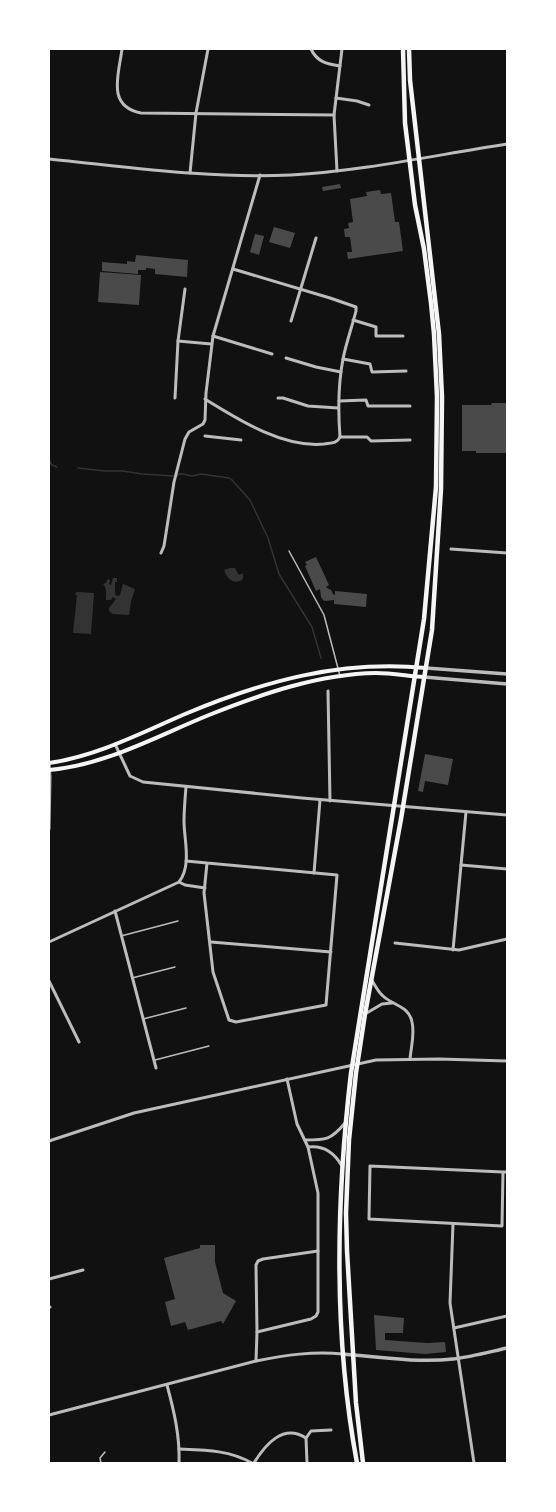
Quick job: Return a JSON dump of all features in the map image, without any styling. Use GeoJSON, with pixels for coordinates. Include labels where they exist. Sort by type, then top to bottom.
{"type":"FeatureCollection","features":[{"type":"Feature","properties":{"kind":"main road"},"geometry":{"type":"LineString","coordinates":[[356,1463],[347,1403],[343,1354],[339,1246],[345,1123],[351,1073],[427,594],[436,487],[436,366],[431,303],[409,160],[405,123],[403,49]]}},
{"type":"Feature","properties":{"kind":"main road"},"geometry":{"type":"LineString","coordinates":[[363,1463],[356,1403],[347,1251],[347,1184],[352,1105],[371,978],[404,807],[432,630],[441,489],[443,403],[437,303],[410,80],[409,49]]}},
{"type":"Feature","properties":{"kind":"main road"},"geometry":{"type":"LineString","coordinates":[[49,763],[78,757],[116,744],[214,702],[290,678],[338,669],[368,666],[426,668]]}},
{"type":"Feature","properties":{"kind":"main road"},"geometry":{"type":"LineString","coordinates":[[50,770],[81,765],[119,753],[247,700],[284,689],[340,676],[376,674],[424,677]]}},
{"type":"Feature","properties":{"kind":"main road"},"geometry":{"type":"LineString","coordinates":[[214,702],[217,712]]}},
{"type":"Feature","properties":{"kind":"street"},"geometry":{"type":"LineString","coordinates":[[122,49],[117,90],[121,101],[126,107],[133,111],[142,113],[334,115]]}},
{"type":"Feature","properties":{"kind":"street"},"geometry":{"type":"LineString","coordinates":[[190,173],[196,113],[208,49]]}},
{"type":"Feature","properties":{"kind":"street"},"geometry":{"type":"LineString","coordinates":[[311,49],[316,58],[322,62],[340,66]]}},
{"type":"Feature","properties":{"kind":"street"},"geometry":{"type":"LineString","coordinates":[[337,171],[334,115],[342,49]]}},
{"type":"Feature","properties":{"kind":"street"},"geometry":{"type":"LineString","coordinates":[[336,98],[357,101],[369,105]]}},
{"type":"Feature","properties":{"kind":"street"},"geometry":{"type":"LineString","coordinates":[[49,159],[190,173],[226,175],[303,174],[375,166],[507,144]]}},
{"type":"Feature","properties":{"kind":"street"},"geometry":{"type":"LineString","coordinates":[[161,553],[164,546],[174,482],[185,439],[189,432],[203,424],[205,420],[205,399],[211,344],[260,175]]}},
{"type":"Feature","properties":{"kind":"street"},"geometry":{"type":"LineString","coordinates":[[291,321],[316,238]]}},
{"type":"Feature","properties":{"kind":"street"},"geometry":{"type":"LineString","coordinates":[[233,269],[300,288],[356,307],[341,372],[338,408],[340,438]]}},
{"type":"Feature","properties":{"kind":"street"},"geometry":{"type":"LineString","coordinates":[[175,398],[178,341],[186,289]]}},
{"type":"Feature","properties":{"kind":"street"},"geometry":{"type":"LineString","coordinates":[[353,320],[376,327],[376,336],[403,336]]}},
{"type":"Feature","properties":{"kind":"street"},"geometry":{"type":"LineString","coordinates":[[213,336],[272,354]]}},
{"type":"Feature","properties":{"kind":"street"},"geometry":{"type":"LineString","coordinates":[[178,341],[211,344]]}},
{"type":"Feature","properties":{"kind":"street"},"geometry":{"type":"LineString","coordinates":[[286,358],[316,367],[341,372]]}},
{"type":"Feature","properties":{"kind":"street"},"geometry":{"type":"LineString","coordinates":[[343,359],[370,364],[372,372],[406,371]]}},
{"type":"Feature","properties":{"kind":"street"},"geometry":{"type":"LineString","coordinates":[[278,398],[283,398],[308,406],[338,408]]}},
{"type":"Feature","properties":{"kind":"street"},"geometry":{"type":"LineString","coordinates":[[205,399],[243,422],[288,440],[297,442],[321,444],[336,442],[340,438],[367,437],[371,441],[410,440]]}},
{"type":"Feature","properties":{"kind":"street"},"geometry":{"type":"LineString","coordinates":[[339,401],[366,400],[368,406],[410,406]]}},
{"type":"Feature","properties":{"kind":"street"},"geometry":{"type":"LineString","coordinates":[[205,436],[241,440]]}},
{"type":"Feature","properties":{"kind":"street"},"geometry":{"type":"LineString","coordinates":[[450,549],[507,553]]}},
{"type":"Feature","properties":{"kind":"street"},"geometry":{"type":"LineString","coordinates":[[426,668],[507,674]]}},
{"type":"Feature","properties":{"kind":"street"},"geometry":{"type":"LineString","coordinates":[[424,677],[507,684]]}},
{"type":"Feature","properties":{"kind":"street"},"geometry":{"type":"LineString","coordinates":[[328,691],[330,801]]}},
{"type":"Feature","properties":{"kind":"street"},"geometry":{"type":"LineString","coordinates":[[116,744],[128,772],[135,779],[143,782],[330,801],[507,815]]}},
{"type":"Feature","properties":{"kind":"street"},"geometry":{"type":"LineString","coordinates":[[49,763],[49,829]]}},
{"type":"Feature","properties":{"kind":"street"},"geometry":{"type":"LineString","coordinates":[[49,942],[179,882],[184,874],[186,861],[184,823],[186,787]]}},
{"type":"Feature","properties":{"kind":"street"},"geometry":{"type":"LineString","coordinates":[[314,873],[320,800]]}},
{"type":"Feature","properties":{"kind":"street"},"geometry":{"type":"LineString","coordinates":[[453,950],[466,812]]}},
{"type":"Feature","properties":{"kind":"street"},"geometry":{"type":"LineString","coordinates":[[186,861],[208,863],[314,873],[337,875],[326,1005],[232,1022],[228,1018],[215,980],[205,888],[208,863]]}},
{"type":"Feature","properties":{"kind":"street"},"geometry":{"type":"LineString","coordinates":[[461,865],[507,869]]}},
{"type":"Feature","properties":{"kind":"street"},"geometry":{"type":"LineString","coordinates":[[179,882],[185,885],[205,888]]}},
{"type":"Feature","properties":{"kind":"street"},"geometry":{"type":"LineString","coordinates":[[115,912],[156,1068]]}},
{"type":"Feature","properties":{"kind":"street"},"geometry":{"type":"LineString","coordinates":[[395,943],[453,950],[465,949],[507,939]]}},
{"type":"Feature","properties":{"kind":"street"},"geometry":{"type":"LineString","coordinates":[[211,942],[331,952]]}},
{"type":"Feature","properties":{"kind":"street"},"geometry":{"type":"LineString","coordinates":[[371,978],[383,996],[392,1003]]}},
{"type":"Feature","properties":{"kind":"street"},"geometry":{"type":"LineString","coordinates":[[49,981],[79,1042]]}},
{"type":"Feature","properties":{"kind":"street"},"geometry":{"type":"LineString","coordinates":[[365,1014],[382,1004],[392,1003],[400,1005],[409,1013],[413,1030],[410,1059]]}},
{"type":"Feature","properties":{"kind":"street"},"geometry":{"type":"LineString","coordinates":[[49,1141],[134,1113],[376,1060],[410,1059],[507,1061]]}},
{"type":"Feature","properties":{"kind":"street"},"geometry":{"type":"LineString","coordinates":[[257,1332],[311,1318],[316,1316],[318,1312],[318,1193],[308,1148],[297,1124],[287,1079]]}},
{"type":"Feature","properties":{"kind":"street"},"geometry":{"type":"LineString","coordinates":[[305,1140],[324,1140],[331,1138],[338,1133],[345,1123]]}},
{"type":"Feature","properties":{"kind":"street"},"geometry":{"type":"LineString","coordinates":[[308,1148],[316,1146],[323,1148],[332,1153],[342,1166]]}},
{"type":"Feature","properties":{"kind":"street"},"geometry":{"type":"LineString","coordinates":[[502,1226],[505,1172],[370,1166],[369,1219],[507,1227]]}},
{"type":"Feature","properties":{"kind":"street"},"geometry":{"type":"LineString","coordinates":[[453,1224],[450,1303],[474,1463]]}},
{"type":"Feature","properties":{"kind":"street"},"geometry":{"type":"LineString","coordinates":[[256,1361],[256,1265],[258,1261],[318,1250]]}},
{"type":"Feature","properties":{"kind":"street"},"geometry":{"type":"LineString","coordinates":[[49,1279],[83,1270]]}},
{"type":"Feature","properties":{"kind":"street"},"geometry":{"type":"LineString","coordinates":[[454,1328],[507,1316]]}},
{"type":"Feature","properties":{"kind":"street"},"geometry":{"type":"LineString","coordinates":[[49,1415],[256,1361],[300,1353],[343,1354],[422,1360],[459,1358],[507,1348]]}},
{"type":"Feature","properties":{"kind":"street"},"geometry":{"type":"LineString","coordinates":[[167,1384],[177,1425],[179,1463]]}},
{"type":"Feature","properties":{"kind":"street"},"geometry":{"type":"LineString","coordinates":[[307,1463],[306,1438],[311,1431],[331,1430]]}},
{"type":"Feature","properties":{"kind":"street"},"geometry":{"type":"LineString","coordinates":[[179,1449],[223,1452],[243,1458],[253,1463],[269,1442],[277,1436],[290,1434],[306,1438]]}},
{"type":"Feature","properties":{"kind":"lane"},"geometry":{"type":"LineString","coordinates":[[289,551],[324,615],[340,676]]}},
{"type":"Feature","properties":{"kind":"lane"},"geometry":{"type":"LineString","coordinates":[[121,936],[178,921]]}},
{"type":"Feature","properties":{"kind":"lane"},"geometry":{"type":"LineString","coordinates":[[132,978],[175,967]]}},
{"type":"Feature","properties":{"kind":"lane"},"geometry":{"type":"LineString","coordinates":[[143,1019],[186,1008]]}},
{"type":"Feature","properties":{"kind":"lane"},"geometry":{"type":"LineString","coordinates":[[154,1060],[209,1046]]}},
{"type":"Feature","properties":{"kind":"lane"},"geometry":{"type":"LineString","coordinates":[[101,1463],[100,1458],[105,1452]]}},
{"type":"Feature","properties":{"kind":"shaded area"},"geometry":{"type":"Polygon","coordinates":[[[235,568],[239,575],[243,573],[243,579],[237,582],[230,580],[224,570],[235,568]]]}},
{"type":"Feature","properties":{"kind":"shaded area"},"geometry":{"type":"Polygon","coordinates":[[[113,578],[117,578],[117,582],[115,582],[115,594],[117,596],[120,595],[123,584],[135,589],[129,615],[113,614],[109,611],[109,608],[116,599],[113,597],[111,600],[106,600],[106,589],[103,584],[109,579],[109,584],[111,585],[113,578]]]}},
{"type":"Feature","properties":{"kind":"shaded area"},"geometry":{"type":"Polygon","coordinates":[[[76,592],[94,593],[91,634],[73,633],[77,595],[75,595],[76,592]]]}},
{"type":"Feature","properties":{"kind":"building"},"geometry":{"type":"Polygon","coordinates":[[[340,184],[341,188],[323,191],[322,187],[340,184]]]}},
{"type":"Feature","properties":{"kind":"building"},"geometry":{"type":"Polygon","coordinates":[[[380,190],[381,194],[391,193],[395,222],[399,222],[403,251],[348,259],[347,252],[352,252],[350,237],[345,237],[344,229],[349,228],[348,223],[353,222],[350,199],[367,196],[366,192],[380,190]]]}},
{"type":"Feature","properties":{"kind":"building"},"geometry":{"type":"Polygon","coordinates":[[[274,227],[295,233],[290,248],[269,242],[274,227]]]}},
{"type":"Feature","properties":{"kind":"building"},"geometry":{"type":"Polygon","coordinates":[[[255,234],[264,236],[259,255],[250,252],[255,234]]]}},
{"type":"Feature","properties":{"kind":"building"},"geometry":{"type":"Polygon","coordinates":[[[136,255],[188,260],[187,277],[155,274],[155,269],[146,268],[146,270],[138,270],[138,274],[102,271],[102,262],[127,264],[127,261],[135,262],[136,255]]]}},
{"type":"Feature","properties":{"kind":"building"},"geometry":{"type":"Polygon","coordinates":[[[100,272],[141,275],[139,305],[98,302],[100,272]]]}},
{"type":"Feature","properties":{"kind":"building"},"geometry":{"type":"Polygon","coordinates":[[[492,403],[507,403],[507,453],[476,453],[476,451],[462,451],[462,405],[491,405],[492,403]]]}},
{"type":"Feature","properties":{"kind":"building"},"geometry":{"type":"Polygon","coordinates":[[[316,557],[329,585],[326,587],[331,590],[333,594],[335,595],[335,591],[367,594],[366,607],[334,604],[334,600],[323,600],[320,589],[316,591],[305,566],[307,565],[305,562],[316,557]]]}},
{"type":"Feature","properties":{"kind":"building"},"geometry":{"type":"Polygon","coordinates":[[[425,754],[453,759],[448,785],[425,781],[423,792],[418,791],[425,754]]]}},
{"type":"Feature","properties":{"kind":"building"},"geometry":{"type":"Polygon","coordinates":[[[200,1245],[215,1245],[215,1262],[223,1293],[236,1301],[223,1324],[221,1321],[188,1330],[185,1322],[171,1326],[165,1302],[175,1299],[164,1258],[200,1248],[200,1245]]]}},
{"type":"Feature","properties":{"kind":"building"},"geometry":{"type":"Polygon","coordinates":[[[374,1315],[404,1318],[403,1333],[385,1333],[385,1340],[427,1343],[445,1342],[446,1352],[425,1354],[376,1350],[374,1315]]]}},
{"type":"Feature","properties":{"kind":"waterway"},"geometry":{"type":"LineString","coordinates":[[49,460],[52,465],[57,467]]}},
{"type":"Feature","properties":{"kind":"waterway"},"geometry":{"type":"LineString","coordinates":[[78,468],[173,476]]}},
{"type":"Feature","properties":{"kind":"waterway"},"geometry":{"type":"LineString","coordinates":[[177,476],[179,474],[192,476],[201,474],[229,478],[250,500],[268,538],[279,574],[312,627],[321,658]]}}]}
